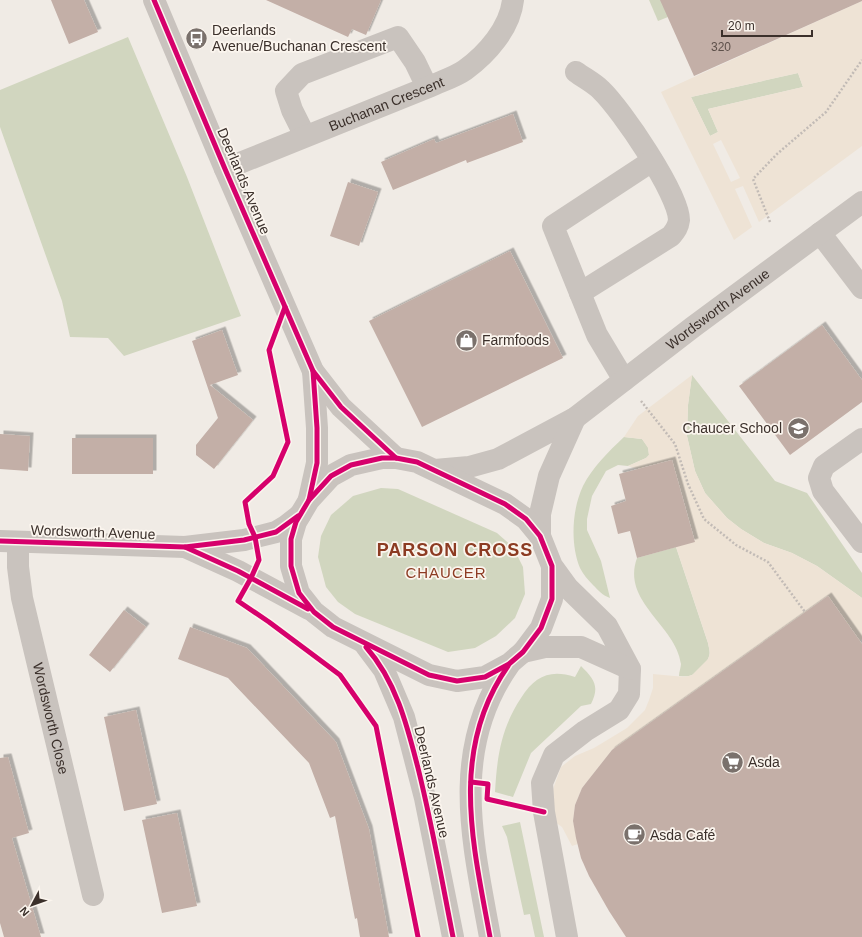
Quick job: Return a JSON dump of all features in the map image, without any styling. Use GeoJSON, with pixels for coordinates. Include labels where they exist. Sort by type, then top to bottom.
{"type":"FeatureCollection","features":[{"type":"Feature","properties":{"kind":"street","name":"Deerlands Avenue"},"geometry":{"type":"LineString","coordinates":[[154,0],[313,371],[341,407],[396,458]]}},
{"type":"Feature","properties":{"kind":"street","name":"Buchanan Crescent"},"geometry":{"type":"LineString","coordinates":[[225,168],[427,88],[464,71],[483,56],[500,34],[512,10],[513,0]]}},
{"type":"Feature","properties":{"kind":"street"},"geometry":{"type":"LineString","coordinates":[[305,136],[292,110],[286,91],[302,74],[398,37],[416,62],[427,88]]}},
{"type":"Feature","properties":{"kind":"street"},"geometry":{"type":"LineString","coordinates":[[576,72],[601,90],[620,111],[665,182],[673,199],[679,219],[677,229],[671,236],[580,293]]}},
{"type":"Feature","properties":{"kind":"street"},"geometry":{"type":"LineString","coordinates":[[624,380],[597,335],[553,226],[652,161]]}},
{"type":"Feature","properties":{"kind":"street","name":"Wordsworth Avenue"},"geometry":{"type":"LineString","coordinates":[[434,470],[469,467],[498,459],[575,418],[698,322],[862,202]]}},
{"type":"Feature","properties":{"kind":"street"},"geometry":{"type":"LineString","coordinates":[[820,233],[862,288]]}},
{"type":"Feature","properties":{"kind":"street","name":"Deerlands Avenue"},"geometry":{"type":"LineString","coordinates":[[304,508],[317,463],[318,428],[313,371]]}},
{"type":"Feature","properties":{"kind":"street","name":"Wordsworth Avenue"},"geometry":{"type":"LineString","coordinates":[[540,536],[540,514],[549,476],[575,418]]}},
{"type":"Feature","properties":{"kind":"street"},"geometry":{"type":"LineString","coordinates":[[862,439],[824,466],[819,478],[823,491],[862,542]]}},
{"type":"Feature","properties":{"kind":"street"},"geometry":{"type":"LineString","coordinates":[[567,937],[544,812],[542,784],[554,755],[585,731],[619,710],[629,694],[630,669],[607,626],[568,588],[552,566],[540,536],[526,519],[505,504],[417,462],[396,458],[382,458],[351,465],[330,476],[304,508],[291,540],[291,566],[298,593],[314,612],[333,627],[429,675],[456,681],[485,677],[516,658],[545,647],[581,647],[630,669]]}},
{"type":"Feature","properties":{"kind":"street","name":"Wordsworth Avenue"},"geometry":{"type":"LineString","coordinates":[[9,541],[185,548],[244,540],[276,532],[304,508]]}},
{"type":"Feature","properties":{"kind":"street","name":"Wordsworth Close"},"geometry":{"type":"LineString","coordinates":[[9,541],[18,567],[22,598],[93,895]]}},
{"type":"Feature","properties":{"kind":"street","name":"Wordsworth Avenue"},"geometry":{"type":"LineString","coordinates":[[185,548],[238,571],[314,612]]}},
{"type":"Feature","properties":{"kind":"street","name":"Deerlands Avenue"},"geometry":{"type":"LineString","coordinates":[[490,937],[474,845],[470,799],[472,757],[482,715],[497,682],[541,628],[552,599],[552,566]]}},
{"type":"Feature","properties":{"kind":"street","name":"Deerlands Avenue"},"geometry":{"type":"LineString","coordinates":[[363,642],[384,670],[404,717],[425,798],[453,937]]}},
{"type":"Feature","properties":{"kind":"path"},"geometry":{"type":"LineString","coordinates":[[770,222],[753,179],[777,154],[826,112],[862,60]]}},
{"type":"Feature","properties":{"kind":"path"},"geometry":{"type":"LineString","coordinates":[[624,380],[675,444],[688,484],[704,519],[736,545],[768,562],[805,612]]}},
{"type":"Feature","properties":{"kind":"green space"},"geometry":{"type":"Polygon","coordinates":[[[649,0],[674,0],[668,17],[658,21],[649,0]]]}},
{"type":"Feature","properties":{"kind":"green space"},"geometry":{"type":"Polygon","coordinates":[[[128,37],[187,177],[241,316],[124,356],[108,338],[70,337],[62,301],[0,127],[0,90],[128,37]]]}},
{"type":"Feature","properties":{"kind":"green space"},"geometry":{"type":"Polygon","coordinates":[[[798,73],[803,87],[708,109],[718,132],[710,136],[691,97],[798,73]]]}},
{"type":"Feature","properties":{"kind":"green space"},"geometry":{"type":"Polygon","coordinates":[[[692,375],[775,481],[807,493],[862,573],[862,598],[817,566],[792,553],[764,543],[741,529],[727,518],[705,493],[695,471],[687,436],[688,405],[692,375]]]}},
{"type":"Feature","properties":{"kind":"green space"},"geometry":{"type":"Polygon","coordinates":[[[624,437],[642,439],[648,447],[649,455],[646,458],[628,466],[618,465],[606,471],[592,496],[587,519],[587,530],[601,561],[610,598],[602,594],[597,589],[580,568],[575,548],[574,527],[576,505],[583,486],[601,460],[624,437]]]}},
{"type":"Feature","properties":{"kind":"green space"},"geometry":{"type":"Polygon","coordinates":[[[381,488],[398,489],[497,533],[513,547],[523,567],[525,594],[515,618],[496,636],[475,648],[448,652],[355,614],[338,602],[326,587],[318,557],[321,536],[331,515],[353,496],[381,488]]]}},
{"type":"Feature","properties":{"kind":"green space"},"geometry":{"type":"Polygon","coordinates":[[[676,547],[710,651],[709,657],[703,666],[690,676],[679,676],[681,664],[677,650],[670,637],[643,601],[636,588],[634,574],[637,558],[676,547]]]}},
{"type":"Feature","properties":{"kind":"green space"},"geometry":{"type":"Polygon","coordinates":[[[581,666],[594,683],[595,692],[591,704],[581,706],[531,753],[513,797],[495,792],[501,743],[514,709],[526,690],[544,676],[551,674],[575,677],[581,666]]]}},
{"type":"Feature","properties":{"kind":"green space"},"geometry":{"type":"Polygon","coordinates":[[[520,822],[544,937],[535,937],[530,914],[524,915],[507,837],[502,826],[520,822]]]}},
{"type":"Feature","properties":{"kind":"shaded area"},"geometry":{"type":"Polygon","coordinates":[[[862,1],[862,146],[759,222],[743,186],[735,189],[752,227],[734,240],[661,92],[862,1]],[[798,73],[691,97],[710,136],[718,132],[708,109],[803,87],[798,73]],[[721,140],[713,144],[731,182],[740,178],[721,140]]]}},
{"type":"Feature","properties":{"kind":"shaded area"},"geometry":{"type":"Polygon","coordinates":[[[692,375],[688,405],[687,436],[695,471],[705,493],[727,518],[741,529],[764,543],[792,553],[817,566],[862,598],[862,639],[860,641],[828,596],[612,750],[582,788],[575,805],[573,821],[578,844],[572,846],[562,827],[555,822],[553,789],[561,767],[575,756],[594,748],[627,728],[645,710],[653,688],[653,674],[685,677],[692,675],[708,659],[710,653],[676,547],[695,541],[672,460],[637,469],[628,466],[646,458],[649,455],[648,448],[642,439],[624,437],[638,416],[692,375]]]}},
{"type":"Feature","properties":{"kind":"building"},"geometry":{"type":"Polygon","coordinates":[[[51,0],[84,0],[98,32],[69,44],[51,0]]]}},
{"type":"Feature","properties":{"kind":"building"},"geometry":{"type":"Polygon","coordinates":[[[266,0],[381,0],[366,35],[352,29],[348,37],[266,0]]]}},
{"type":"Feature","properties":{"kind":"building"},"geometry":{"type":"Polygon","coordinates":[[[660,0],[862,0],[862,1],[694,76],[660,0]]]}},
{"type":"Feature","properties":{"kind":"building"},"geometry":{"type":"Polygon","coordinates":[[[513,114],[523,142],[467,163],[466,160],[393,190],[381,162],[434,139],[436,143],[513,114]]]}},
{"type":"Feature","properties":{"kind":"building"},"geometry":{"type":"Polygon","coordinates":[[[348,182],[378,192],[359,246],[330,236],[348,182]]]}},
{"type":"Feature","properties":{"kind":"building","name":"Farmfoods"},"geometry":{"type":"Polygon","coordinates":[[[510,251],[563,358],[422,427],[369,321],[510,251]]]}},
{"type":"Feature","properties":{"kind":"building"},"geometry":{"type":"Polygon","coordinates":[[[822,325],[862,380],[862,402],[790,455],[739,386],[822,325]]]}},
{"type":"Feature","properties":{"kind":"building"},"geometry":{"type":"Polygon","coordinates":[[[222,330],[238,375],[210,385],[253,420],[214,469],[196,455],[196,445],[218,418],[192,341],[222,330]]]}},
{"type":"Feature","properties":{"kind":"building"},"geometry":{"type":"Polygon","coordinates":[[[0,434],[30,436],[28,471],[0,469],[0,434]]]}},
{"type":"Feature","properties":{"kind":"building"},"geometry":{"type":"Polygon","coordinates":[[[72,438],[153,438],[153,474],[72,474],[72,438]]]}},
{"type":"Feature","properties":{"kind":"building"},"geometry":{"type":"Polygon","coordinates":[[[672,460],[695,542],[637,558],[630,531],[618,534],[611,506],[626,501],[619,474],[672,460]]]}},
{"type":"Feature","properties":{"kind":"building","name":"Asda"},"geometry":{"type":"Polygon","coordinates":[[[828,596],[862,644],[862,937],[626,937],[589,876],[581,858],[573,821],[575,805],[582,788],[612,750],[828,596]]]}},
{"type":"Feature","properties":{"kind":"building"},"geometry":{"type":"Polygon","coordinates":[[[124,610],[146,627],[110,672],[89,655],[124,610]]]}},
{"type":"Feature","properties":{"kind":"building"},"geometry":{"type":"Polygon","coordinates":[[[190,627],[247,648],[336,742],[369,829],[389,937],[360,937],[357,918],[355,919],[335,816],[330,818],[309,763],[228,678],[178,659],[190,627]]]}},
{"type":"Feature","properties":{"kind":"building"},"geometry":{"type":"Polygon","coordinates":[[[136,710],[157,804],[124,811],[104,717],[136,710]]]}},
{"type":"Feature","properties":{"kind":"building"},"geometry":{"type":"Polygon","coordinates":[[[8,757],[29,833],[12,838],[41,937],[4,937],[0,923],[0,758],[8,757]]]}},
{"type":"Feature","properties":{"kind":"building"},"geometry":{"type":"Polygon","coordinates":[[[177,813],[197,906],[162,913],[142,820],[177,813]]]}},
{"type":"Feature","properties":{"kind":"cycle path"},"geometry":{"type":"LineString","coordinates":[[154,0],[225,169],[313,371],[341,407],[396,458]]}},
{"type":"Feature","properties":{"kind":"cycle path"},"geometry":{"type":"LineString","coordinates":[[285,307],[269,350],[288,442],[273,476],[245,502],[249,524],[255,537],[259,560],[238,601],[269,622],[340,675],[376,726],[418,937]]}},
{"type":"Feature","properties":{"kind":"cycle path"},"geometry":{"type":"LineString","coordinates":[[309,500],[317,463],[317,428],[313,371]]}},
{"type":"Feature","properties":{"kind":"cycle path"},"geometry":{"type":"LineString","coordinates":[[382,458],[396,458],[417,462],[505,504],[526,519],[540,536],[552,566],[552,599],[541,628],[523,652],[509,664],[485,677],[457,681],[429,675],[333,627],[314,612],[299,593],[291,566],[291,539],[296,522],[309,500],[331,476],[351,465],[382,458]]}},
{"type":"Feature","properties":{"kind":"cycle path"},"geometry":{"type":"LineString","coordinates":[[0,541],[185,547],[244,540],[276,532],[298,516]]}},
{"type":"Feature","properties":{"kind":"cycle path"},"geometry":{"type":"LineString","coordinates":[[185,547],[238,571],[308,609]]}},
{"type":"Feature","properties":{"kind":"cycle path"},"geometry":{"type":"LineString","coordinates":[[366,647],[385,674],[393,689],[405,720],[428,810],[453,937]]}},
{"type":"Feature","properties":{"kind":"cycle path"},"geometry":{"type":"LineString","coordinates":[[490,937],[477,867],[473,833],[470,798],[472,764],[478,731],[490,698],[508,666]]}},
{"type":"Feature","properties":{"kind":"cycle path"},"geometry":{"type":"LineString","coordinates":[[471,782],[488,784],[487,799],[544,812]]}},
{"type":"Feature","properties":{"kind":"place","name":"Deerlands Avenue/Buchanan Crescent"},"geometry":{"type":"Point","coordinates":[197,38]}},
{"type":"Feature","properties":{"kind":"place","name":"Farmfoods"},"geometry":{"type":"Point","coordinates":[466,340]}},
{"type":"Feature","properties":{"kind":"place","name":"Chaucer School"},"geometry":{"type":"Point","coordinates":[798,428]}},
{"type":"Feature","properties":{"kind":"place","name":"Asda"},"geometry":{"type":"Point","coordinates":[732,762]}},
{"type":"Feature","properties":{"kind":"place","name":"Asda Café"},"geometry":{"type":"Point","coordinates":[635,835]}},
{"type":"Feature","properties":{"kind":"district","name":"PARSON CROSS"},"geometry":{"type":"Point","coordinates":[455,550]}},
{"type":"Feature","properties":{"kind":"district","name":"CHAUCER"},"geometry":{"type":"Point","coordinates":[446,572]}}]}
